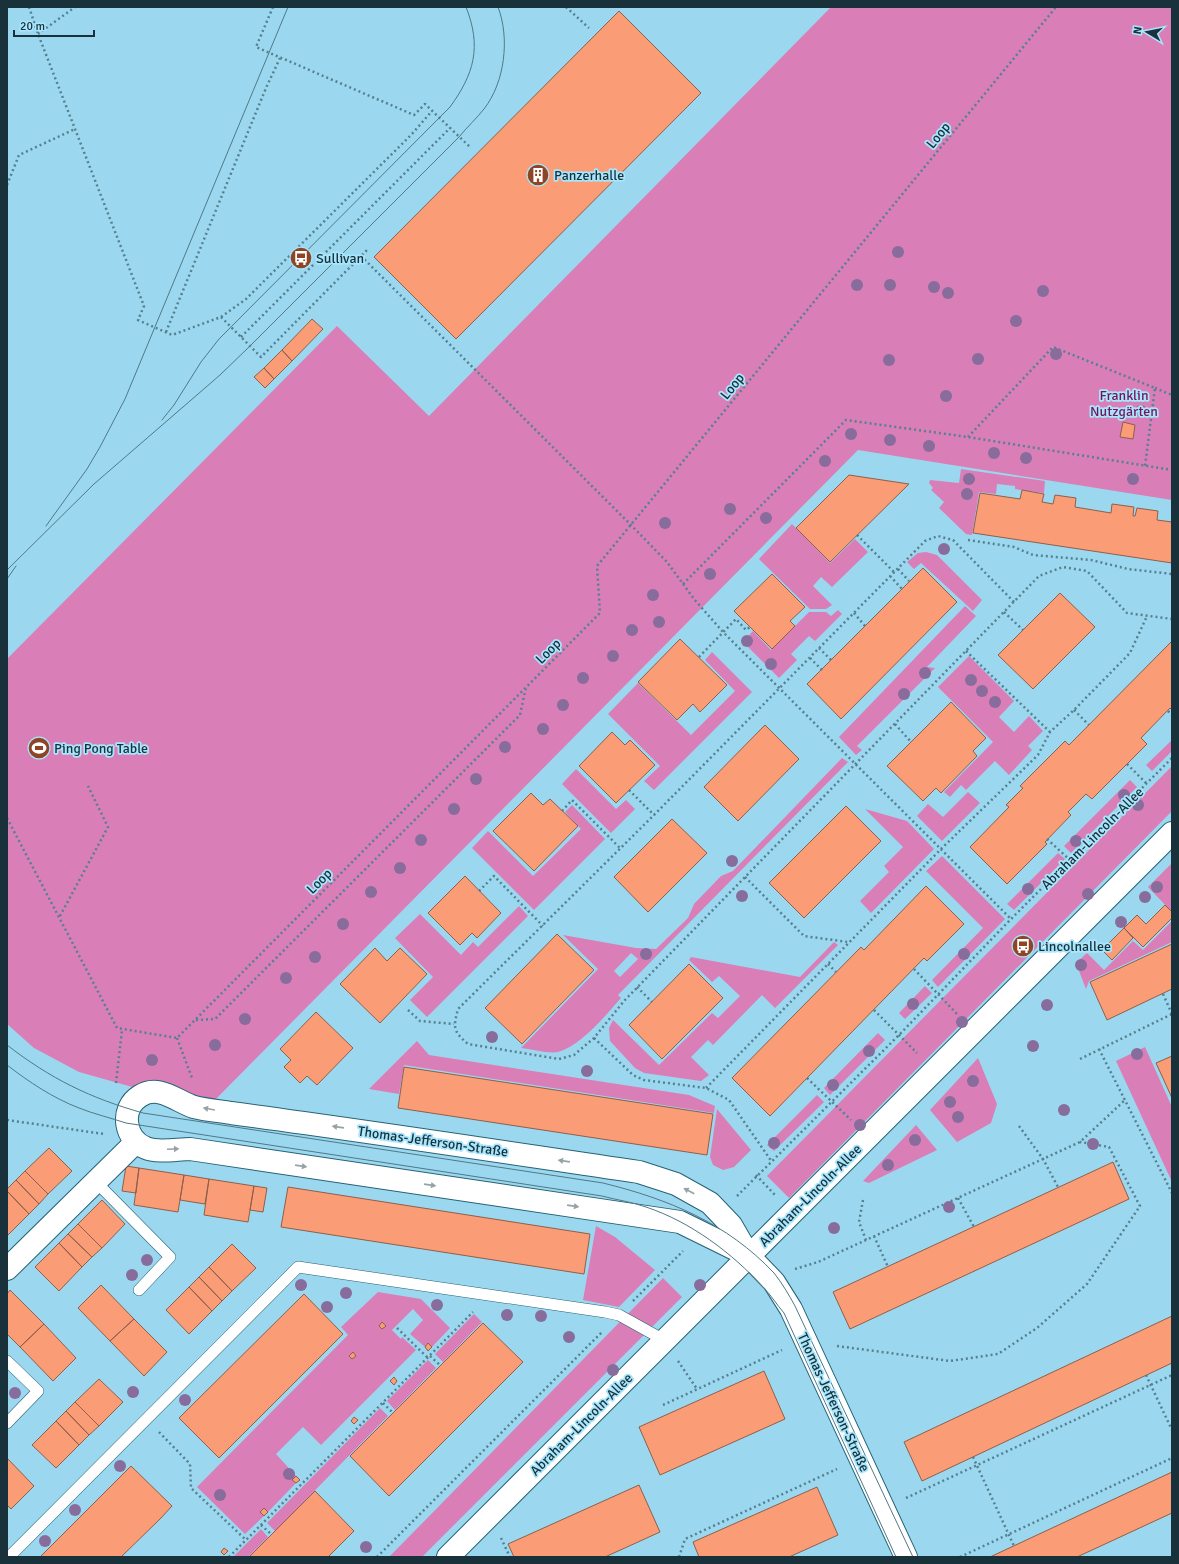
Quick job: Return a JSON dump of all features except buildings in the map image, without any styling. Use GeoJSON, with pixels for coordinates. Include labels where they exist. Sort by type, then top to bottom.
{"type":"FeatureCollection","features":[{"type":"Feature","properties":{"kind":"street","name":"Abraham-Lincoln-Allee"},"geometry":{"type":"LineString","coordinates":[[448,1557],[1172,833]]}},
{"type":"Feature","properties":{"kind":"street","name":"Thomas-Jefferson-Straße"},"geometry":{"type":"LineString","coordinates":[[131,1105],[138,1097],[149,1092],[165,1093],[194,1107],[639,1172],[676,1184],[710,1203],[731,1225],[749,1256],[769,1276],[780,1290],[791,1309],[906,1557]]}},
{"type":"Feature","properties":{"kind":"street"},"geometry":{"type":"LineString","coordinates":[[7,1269],[136,1142],[129,1133],[126,1123],[131,1105]]}},
{"type":"Feature","properties":{"kind":"street","name":"Thomas-Jefferson-Straße"},"geometry":{"type":"LineString","coordinates":[[136,1142],[147,1149],[190,1149],[680,1222],[749,1256]]}},
{"type":"Feature","properties":{"kind":"lane"},"geometry":{"type":"LineString","coordinates":[[95,1182],[170,1257],[139,1290]]}},
{"type":"Feature","properties":{"kind":"lane"},"geometry":{"type":"LineString","coordinates":[[9,1557],[298,1267],[604,1312],[619,1315],[664,1340]]}},
{"type":"Feature","properties":{"kind":"lane"},"geometry":{"type":"LineString","coordinates":[[7,1361],[38,1391],[7,1423]]}},
{"type":"Feature","properties":{"kind":"path"},"geometry":{"type":"LineString","coordinates":[[29,7],[74,129],[144,306],[138,320],[172,335],[221,317],[246,299],[411,135],[432,111]]}},
{"type":"Feature","properties":{"kind":"path"},"geometry":{"type":"LineString","coordinates":[[38,34],[75,7]]}},
{"type":"Feature","properties":{"kind":"path"},"geometry":{"type":"LineString","coordinates":[[273,7],[256,47],[414,115],[425,104],[470,147]]}},
{"type":"Feature","properties":{"kind":"path"},"geometry":{"type":"LineString","coordinates":[[566,7],[589,28]]}},
{"type":"Feature","properties":{"kind":"path","name":"Loop"},"geometry":{"type":"LineString","coordinates":[[178,1038],[600,613],[597,566],[1056,7]]}},
{"type":"Feature","properties":{"kind":"path"},"geometry":{"type":"LineString","coordinates":[[166,332],[266,88],[280,58]]}},
{"type":"Feature","properties":{"kind":"path"},"geometry":{"type":"LineString","coordinates":[[242,337],[450,128]]}},
{"type":"Feature","properties":{"kind":"path"},"geometry":{"type":"LineString","coordinates":[[7,185],[19,154],[74,129]]}},
{"type":"Feature","properties":{"kind":"path"},"geometry":{"type":"LineString","coordinates":[[221,317],[261,357],[368,250]]}},
{"type":"Feature","properties":{"kind":"path"},"geometry":{"type":"LineString","coordinates":[[361,256],[631,525],[667,562],[694,599],[723,632],[941,849]]}},
{"type":"Feature","properties":{"kind":"path"},"geometry":{"type":"LineString","coordinates":[[968,437],[1053,347],[1172,395]]}},
{"type":"Feature","properties":{"kind":"path"},"geometry":{"type":"LineString","coordinates":[[1145,466],[1155,388]]}},
{"type":"Feature","properties":{"kind":"path"},"geometry":{"type":"LineString","coordinates":[[683,584],[846,420],[968,437],[1172,470]]}},
{"type":"Feature","properties":{"kind":"path"},"geometry":{"type":"LineString","coordinates":[[857,535],[894,572]]}},
{"type":"Feature","properties":{"kind":"path"},"geometry":{"type":"LineString","coordinates":[[1014,602],[953,540],[938,536],[925,541],[543,926],[458,1009],[454,1024],[458,1035],[468,1044],[559,1059],[574,1055],[594,1038],[637,987],[1040,576],[1063,567],[1087,571],[1127,613],[1172,620]]}},
{"type":"Feature","properties":{"kind":"path"},"geometry":{"type":"LineString","coordinates":[[968,540],[1014,547],[1033,555],[1092,560],[1128,569],[1172,574]]}},
{"type":"Feature","properties":{"kind":"path"},"geometry":{"type":"LineString","coordinates":[[898,569],[909,581]]}},
{"type":"Feature","properties":{"kind":"path"},"geometry":{"type":"LineString","coordinates":[[890,576],[902,589]]}},
{"type":"Feature","properties":{"kind":"path"},"geometry":{"type":"LineString","coordinates":[[1004,612],[1023,630]]}},
{"type":"Feature","properties":{"kind":"path"},"geometry":{"type":"LineString","coordinates":[[854,614],[866,626]]}},
{"type":"Feature","properties":{"kind":"path"},"geometry":{"type":"LineString","coordinates":[[706,1088],[848,942],[1038,755],[1050,732],[1074,710],[1130,653],[1147,616]]}},
{"type":"Feature","properties":{"kind":"path"},"geometry":{"type":"LineString","coordinates":[[699,657],[736,619],[746,630],[750,627]]}},
{"type":"Feature","properties":{"kind":"path"},"geometry":{"type":"LineString","coordinates":[[819,648],[831,660]]}},
{"type":"Feature","properties":{"kind":"path"},"geometry":{"type":"LineString","coordinates":[[966,651],[1050,732]]}},
{"type":"Feature","properties":{"kind":"path"},"geometry":{"type":"LineString","coordinates":[[810,658],[822,670]]}},
{"type":"Feature","properties":{"kind":"path"},"geometry":{"type":"LineString","coordinates":[[195,1020],[215,1019],[520,715],[526,687]]}},
{"type":"Feature","properties":{"kind":"path"},"geometry":{"type":"LineString","coordinates":[[1074,710],[1088,725]]}},
{"type":"Feature","properties":{"kind":"path"},"geometry":{"type":"LineString","coordinates":[[1168,711],[1172,714]]}},
{"type":"Feature","properties":{"kind":"path"},"geometry":{"type":"LineString","coordinates":[[895,724],[911,742]]}},
{"type":"Feature","properties":{"kind":"path","name":"Abraham-Lincoln-Allee"},"geometry":{"type":"LineString","coordinates":[[941,849],[1011,919],[1172,758]]}},
{"type":"Feature","properties":{"kind":"path"},"geometry":{"type":"LineString","coordinates":[[1127,764],[1146,783]]}},
{"type":"Feature","properties":{"kind":"path"},"geometry":{"type":"LineString","coordinates":[[60,917],[108,827],[88,786]]}},
{"type":"Feature","properties":{"kind":"path"},"geometry":{"type":"LineString","coordinates":[[629,790],[654,814]]}},
{"type":"Feature","properties":{"kind":"path"},"geometry":{"type":"LineString","coordinates":[[562,811],[572,800],[620,848]]}},
{"type":"Feature","properties":{"kind":"path"},"geometry":{"type":"LineString","coordinates":[[7,818],[117,1028],[178,1038],[191,1075],[194,1107]]}},
{"type":"Feature","properties":{"kind":"path"},"geometry":{"type":"LineString","coordinates":[[1047,839],[1070,860]]}},
{"type":"Feature","properties":{"kind":"path"},"geometry":{"type":"LineString","coordinates":[[479,891],[494,876],[543,926]]}},
{"type":"Feature","properties":{"kind":"path"},"geometry":{"type":"LineString","coordinates":[[745,877],[804,936],[848,942]]}},
{"type":"Feature","properties":{"kind":"path"},"geometry":{"type":"LineString","coordinates":[[828,964],[836,972]]}},
{"type":"Feature","properties":{"kind":"path"},"geometry":{"type":"LineString","coordinates":[[914,969],[974,1031]]}},
{"type":"Feature","properties":{"kind":"path"},"geometry":{"type":"LineString","coordinates":[[637,987],[652,1002]]}},
{"type":"Feature","properties":{"kind":"path"},"geometry":{"type":"LineString","coordinates":[[1080,1059],[1172,1014],[1163,994]]}},
{"type":"Feature","properties":{"kind":"path"},"geometry":{"type":"LineString","coordinates":[[408,1010],[420,1021],[454,1024]]}},
{"type":"Feature","properties":{"kind":"path"},"geometry":{"type":"LineString","coordinates":[[874,1010],[899,1035]]}},
{"type":"Feature","properties":{"kind":"path"},"geometry":{"type":"LineString","coordinates":[[122,1030],[115,1089],[131,1105]]}},
{"type":"Feature","properties":{"kind":"path"},"geometry":{"type":"LineString","coordinates":[[594,1038],[633,1075],[644,1080],[706,1088],[729,1100],[772,1162]]}},
{"type":"Feature","properties":{"kind":"path"},"geometry":{"type":"LineString","coordinates":[[1099,1049],[1172,1193]]}},
{"type":"Feature","properties":{"kind":"path"},"geometry":{"type":"LineString","coordinates":[[807,1078],[868,1137]]}},
{"type":"Feature","properties":{"kind":"path"},"geometry":{"type":"LineString","coordinates":[[769,1276],[801,1268],[866,1240],[1080,1142],[1124,1100]]}},
{"type":"Feature","properties":{"kind":"path"},"geometry":{"type":"LineString","coordinates":[[7,1120],[108,1135],[136,1142]]}},
{"type":"Feature","properties":{"kind":"path"},"geometry":{"type":"LineString","coordinates":[[1019,1126],[1043,1159],[1058,1187]]}},
{"type":"Feature","properties":{"kind":"path"},"geometry":{"type":"LineString","coordinates":[[837,1346],[950,1361],[998,1354],[1037,1328],[1087,1284],[1140,1206],[1109,1147],[1080,1142]]}},
{"type":"Feature","properties":{"kind":"path"},"geometry":{"type":"LineString","coordinates":[[958,1198],[974,1227]]}},
{"type":"Feature","properties":{"kind":"path"},"geometry":{"type":"LineString","coordinates":[[863,1200],[859,1222],[866,1240]]}},
{"type":"Feature","properties":{"kind":"path"},"geometry":{"type":"LineString","coordinates":[[874,1236],[888,1267]]}},
{"type":"Feature","properties":{"kind":"path"},"geometry":{"type":"LineString","coordinates":[[229,1557],[474,1312]]}},
{"type":"Feature","properties":{"kind":"path"},"geometry":{"type":"LineString","coordinates":[[397,1328],[428,1358]]}},
{"type":"Feature","properties":{"kind":"path"},"geometry":{"type":"LineString","coordinates":[[664,1340],[696,1389]]}},
{"type":"Feature","properties":{"kind":"path"},"geometry":{"type":"LineString","coordinates":[[663,1405],[782,1350]]}},
{"type":"Feature","properties":{"kind":"path"},"geometry":{"type":"LineString","coordinates":[[430,1356],[441,1366]]}},
{"type":"Feature","properties":{"kind":"path"},"geometry":{"type":"LineString","coordinates":[[1146,1375],[1172,1430]]}},
{"type":"Feature","properties":{"kind":"path"},"geometry":{"type":"LineString","coordinates":[[884,1508],[1172,1375]]}},
{"type":"Feature","properties":{"kind":"path"},"geometry":{"type":"LineString","coordinates":[[383,1403],[393,1413]]}},
{"type":"Feature","properties":{"kind":"path"},"geometry":{"type":"LineString","coordinates":[[146,1419],[190,1464],[191,1488],[246,1540]]}},
{"type":"Feature","properties":{"kind":"path"},"geometry":{"type":"LineString","coordinates":[[973,1457],[1014,1546]]}},
{"type":"Feature","properties":{"kind":"path"},"geometry":{"type":"LineString","coordinates":[[960,1557],[1172,1458]]}},
{"type":"Feature","properties":{"kind":"path"},"geometry":{"type":"LineString","coordinates":[[680,1557],[684,1539],[837,1469]]}},
{"type":"Feature","properties":{"kind":"path"},"geometry":{"type":"LineString","coordinates":[[261,1525],[271,1534]]}},
{"type":"Feature","properties":{"kind":"green space","name":"Franklin Nutzgärten"},"geometry":{"type":"Polygon","coordinates":[[[831,7],[1172,7],[1172,500],[858,450],[207,1108],[79,1072],[34,1048],[7,1024],[7,659],[337,326],[429,416],[831,7]]]}},
{"type":"Feature","properties":{"kind":"green space"},"geometry":{"type":"Polygon","coordinates":[[[961,469],[1045,481],[1044,493],[1015,489],[1015,486],[997,484],[996,494],[979,492],[972,535],[966,534],[939,508],[944,502],[931,490],[933,488],[929,483],[930,480],[959,483],[961,469]]]}},
{"type":"Feature","properties":{"kind":"green space"},"geometry":{"type":"Polygon","coordinates":[[[792,524],[830,563],[855,539],[868,552],[832,587],[821,577],[813,586],[832,605],[826,609],[810,609],[759,559],[792,524]]]}},
{"type":"Feature","properties":{"kind":"green space"},"geometry":{"type":"Polygon","coordinates":[[[926,552],[937,555],[982,600],[973,611],[921,563],[914,569],[907,562],[918,553],[926,552]]]}},
{"type":"Feature","properties":{"kind":"green space"},"geometry":{"type":"Polygon","coordinates":[[[965,606],[976,616],[927,667],[935,668],[857,746],[862,750],[856,755],[839,737],[965,606]]]}},
{"type":"Feature","properties":{"kind":"green space"},"geometry":{"type":"Polygon","coordinates":[[[838,610],[842,614],[815,641],[809,636],[791,654],[797,660],[779,678],[743,642],[753,631],[771,650],[809,612],[826,612],[831,616],[838,610]]]}},
{"type":"Feature","properties":{"kind":"green space"},"geometry":{"type":"Polygon","coordinates":[[[712,652],[752,692],[654,790],[644,781],[660,766],[608,714],[638,683],[691,735],[735,691],[705,660],[712,652]]]}},
{"type":"Feature","properties":{"kind":"green space"},"geometry":{"type":"Polygon","coordinates":[[[969,656],[1014,701],[999,717],[1014,732],[1029,716],[1043,731],[1028,746],[1032,750],[1009,775],[995,761],[966,790],[961,785],[950,797],[944,792],[993,742],[938,687],[969,656]]]}},
{"type":"Feature","properties":{"kind":"green space"},"geometry":{"type":"Polygon","coordinates":[[[1172,740],[1172,751],[1152,771],[1146,765],[1172,740]]]}},
{"type":"Feature","properties":{"kind":"green space"},"geometry":{"type":"Polygon","coordinates":[[[842,758],[848,762],[618,995],[621,998],[584,1037],[558,1052],[545,1052],[521,1048],[598,969],[563,935],[636,948],[656,949],[688,918],[694,904],[721,876],[733,871],[842,758]],[[631,953],[614,971],[620,977],[638,959],[631,953]]]}},
{"type":"Feature","properties":{"kind":"green space"},"geometry":{"type":"Polygon","coordinates":[[[1172,766],[1172,811],[789,1198],[767,1176],[1172,766]]]}},
{"type":"Feature","properties":{"kind":"green space"},"geometry":{"type":"Polygon","coordinates":[[[576,769],[616,809],[626,800],[635,809],[611,833],[562,784],[576,769]]]}},
{"type":"Feature","properties":{"kind":"green space"},"geometry":{"type":"Polygon","coordinates":[[[1130,780],[1137,787],[1071,853],[1064,846],[1130,780]]]}},
{"type":"Feature","properties":{"kind":"green space"},"geometry":{"type":"Polygon","coordinates":[[[968,792],[980,803],[942,841],[917,816],[928,804],[943,817],[968,792]]]}},
{"type":"Feature","properties":{"kind":"green space"},"geometry":{"type":"Polygon","coordinates":[[[572,805],[605,839],[534,910],[472,848],[488,831],[533,876],[581,829],[565,812],[572,805]]]}},
{"type":"Feature","properties":{"kind":"green space"},"geometry":{"type":"Polygon","coordinates":[[[865,809],[907,821],[934,849],[871,913],[860,901],[889,872],[884,866],[903,847],[865,809]]]}},
{"type":"Feature","properties":{"kind":"green space"},"geometry":{"type":"Polygon","coordinates":[[[1058,853],[1065,859],[1014,910],[1007,904],[1058,853]]]}},
{"type":"Feature","properties":{"kind":"green space"},"geometry":{"type":"Polygon","coordinates":[[[942,856],[1005,919],[938,987],[932,980],[983,928],[926,871],[942,856]]]}},
{"type":"Feature","properties":{"kind":"green space"},"geometry":{"type":"Polygon","coordinates":[[[1172,863],[1172,912],[1148,887],[1172,863]]]}},
{"type":"Feature","properties":{"kind":"green space"},"geometry":{"type":"Polygon","coordinates":[[[519,906],[528,916],[427,1017],[410,1000],[433,977],[395,938],[420,914],[461,955],[473,942],[478,947],[519,906]]]}},
{"type":"Feature","properties":{"kind":"green space"},"geometry":{"type":"Polygon","coordinates":[[[1172,921],[1172,942],[1089,981],[1086,989],[1076,963],[1087,953],[1104,970],[1133,941],[1143,950],[1172,921]]]}},
{"type":"Feature","properties":{"kind":"green space"},"geometry":{"type":"Polygon","coordinates":[[[834,942],[838,945],[775,1008],[762,995],[713,1045],[708,1040],[691,1057],[709,1075],[701,1081],[644,1073],[635,1068],[610,1041],[609,1028],[613,1020],[659,1065],[712,1013],[718,1018],[740,996],[719,976],[712,982],[689,960],[691,957],[800,977],[834,942]]]}},
{"type":"Feature","properties":{"kind":"green space"},"geometry":{"type":"Polygon","coordinates":[[[925,986],[932,993],[905,1019],[899,1013],[925,986]]]}},
{"type":"Feature","properties":{"kind":"green space"},"geometry":{"type":"Polygon","coordinates":[[[878,1033],[885,1040],[830,1095],[824,1088],[878,1033]]]}},
{"type":"Feature","properties":{"kind":"green space"},"geometry":{"type":"Polygon","coordinates":[[[417,1041],[429,1055],[689,1095],[715,1106],[714,1113],[404,1065],[399,1094],[369,1089],[417,1041]]]}},
{"type":"Feature","properties":{"kind":"green space"},"geometry":{"type":"Polygon","coordinates":[[[1145,1047],[1172,1107],[1172,1182],[1116,1061],[1145,1047]]]}},
{"type":"Feature","properties":{"kind":"green space"},"geometry":{"type":"Polygon","coordinates":[[[978,1058],[997,1104],[991,1123],[957,1142],[930,1110],[978,1058]]]}},
{"type":"Feature","properties":{"kind":"green space"},"geometry":{"type":"Polygon","coordinates":[[[817,1095],[824,1102],[774,1151],[767,1145],[817,1095]]]}},
{"type":"Feature","properties":{"kind":"green space"},"geometry":{"type":"Polygon","coordinates":[[[717,1109],[751,1150],[734,1167],[723,1170],[713,1165],[710,1157],[717,1109]]]}},
{"type":"Feature","properties":{"kind":"green space"},"geometry":{"type":"Polygon","coordinates":[[[916,1125],[937,1150],[869,1183],[863,1181],[916,1125]]]}},
{"type":"Feature","properties":{"kind":"green space"},"geometry":{"type":"Polygon","coordinates":[[[596,1226],[615,1237],[655,1270],[619,1307],[583,1300],[596,1226]]]}},
{"type":"Feature","properties":{"kind":"green space"},"geometry":{"type":"Polygon","coordinates":[[[663,1278],[682,1297],[422,1557],[389,1557],[663,1278]]]}},
{"type":"Feature","properties":{"kind":"green space"},"geometry":{"type":"Polygon","coordinates":[[[378,1292],[421,1299],[450,1328],[432,1347],[428,1343],[425,1347],[410,1334],[423,1320],[413,1309],[392,1330],[416,1350],[321,1445],[303,1427],[276,1454],[296,1476],[292,1480],[296,1483],[268,1512],[264,1508],[260,1512],[264,1516],[245,1534],[197,1487],[348,1335],[341,1327],[378,1292]]]}},
{"type":"Feature","properties":{"kind":"green space"},"geometry":{"type":"Polygon","coordinates":[[[474,1314],[482,1322],[443,1362],[435,1354],[474,1314]]]}},
{"type":"Feature","properties":{"kind":"green space"},"geometry":{"type":"Polygon","coordinates":[[[428,1360],[436,1368],[395,1410],[387,1401],[428,1360]]]}},
{"type":"Feature","properties":{"kind":"green space"},"geometry":{"type":"Polygon","coordinates":[[[380,1408],[388,1416],[275,1531],[267,1523],[380,1408]]]}},
{"type":"Feature","properties":{"kind":"green space"},"geometry":{"type":"Polygon","coordinates":[[[261,1529],[268,1537],[248,1557],[233,1557],[261,1529]]]}},
{"type":"Feature","properties":{"kind":"tram line"},"geometry":{"type":"LineString","coordinates":[[46,526],[87,469],[125,399],[288,7]]}},
{"type":"Feature","properties":{"kind":"tram line"},"geometry":{"type":"LineString","coordinates":[[162,420],[174,405],[201,362],[219,339],[450,107],[465,83],[473,60],[474,35],[466,7]]}},
{"type":"Feature","properties":{"kind":"tram line"},"geometry":{"type":"LineString","coordinates":[[7,570],[94,484],[220,375],[459,137],[484,109],[497,86],[503,60],[504,32],[498,7]]}},
{"type":"Feature","properties":{"kind":"tram line"},"geometry":{"type":"LineString","coordinates":[[7,579],[16,566]]}},
{"type":"Feature","properties":{"kind":"tram line"},"geometry":{"type":"LineString","coordinates":[[7,1045],[55,1078],[88,1094],[143,1113],[603,1183],[651,1197],[695,1215],[737,1240],[756,1255],[774,1273],[788,1293],[913,1557]]}},
{"type":"Feature","properties":{"kind":"tram line"},"geometry":{"type":"LineString","coordinates":[[7,1065],[33,1083],[69,1104],[126,1123],[602,1196],[641,1205],[679,1221],[710,1240],[738,1262],[766,1290],[784,1313],[896,1557]]}},
{"type":"Feature","properties":{"kind":"place","name":"Panzerhalle"},"geometry":{"type":"Point","coordinates":[538,175]}},
{"type":"Feature","properties":{"kind":"place","name":"Sullivan"},"geometry":{"type":"Point","coordinates":[301,258]}},
{"type":"Feature","properties":{"kind":"place","name":"Ping Pong Table"},"geometry":{"type":"Point","coordinates":[39,748]}},
{"type":"Feature","properties":{"kind":"place","name":"Lincolnallee"},"geometry":{"type":"Point","coordinates":[1023,946]}}]}
